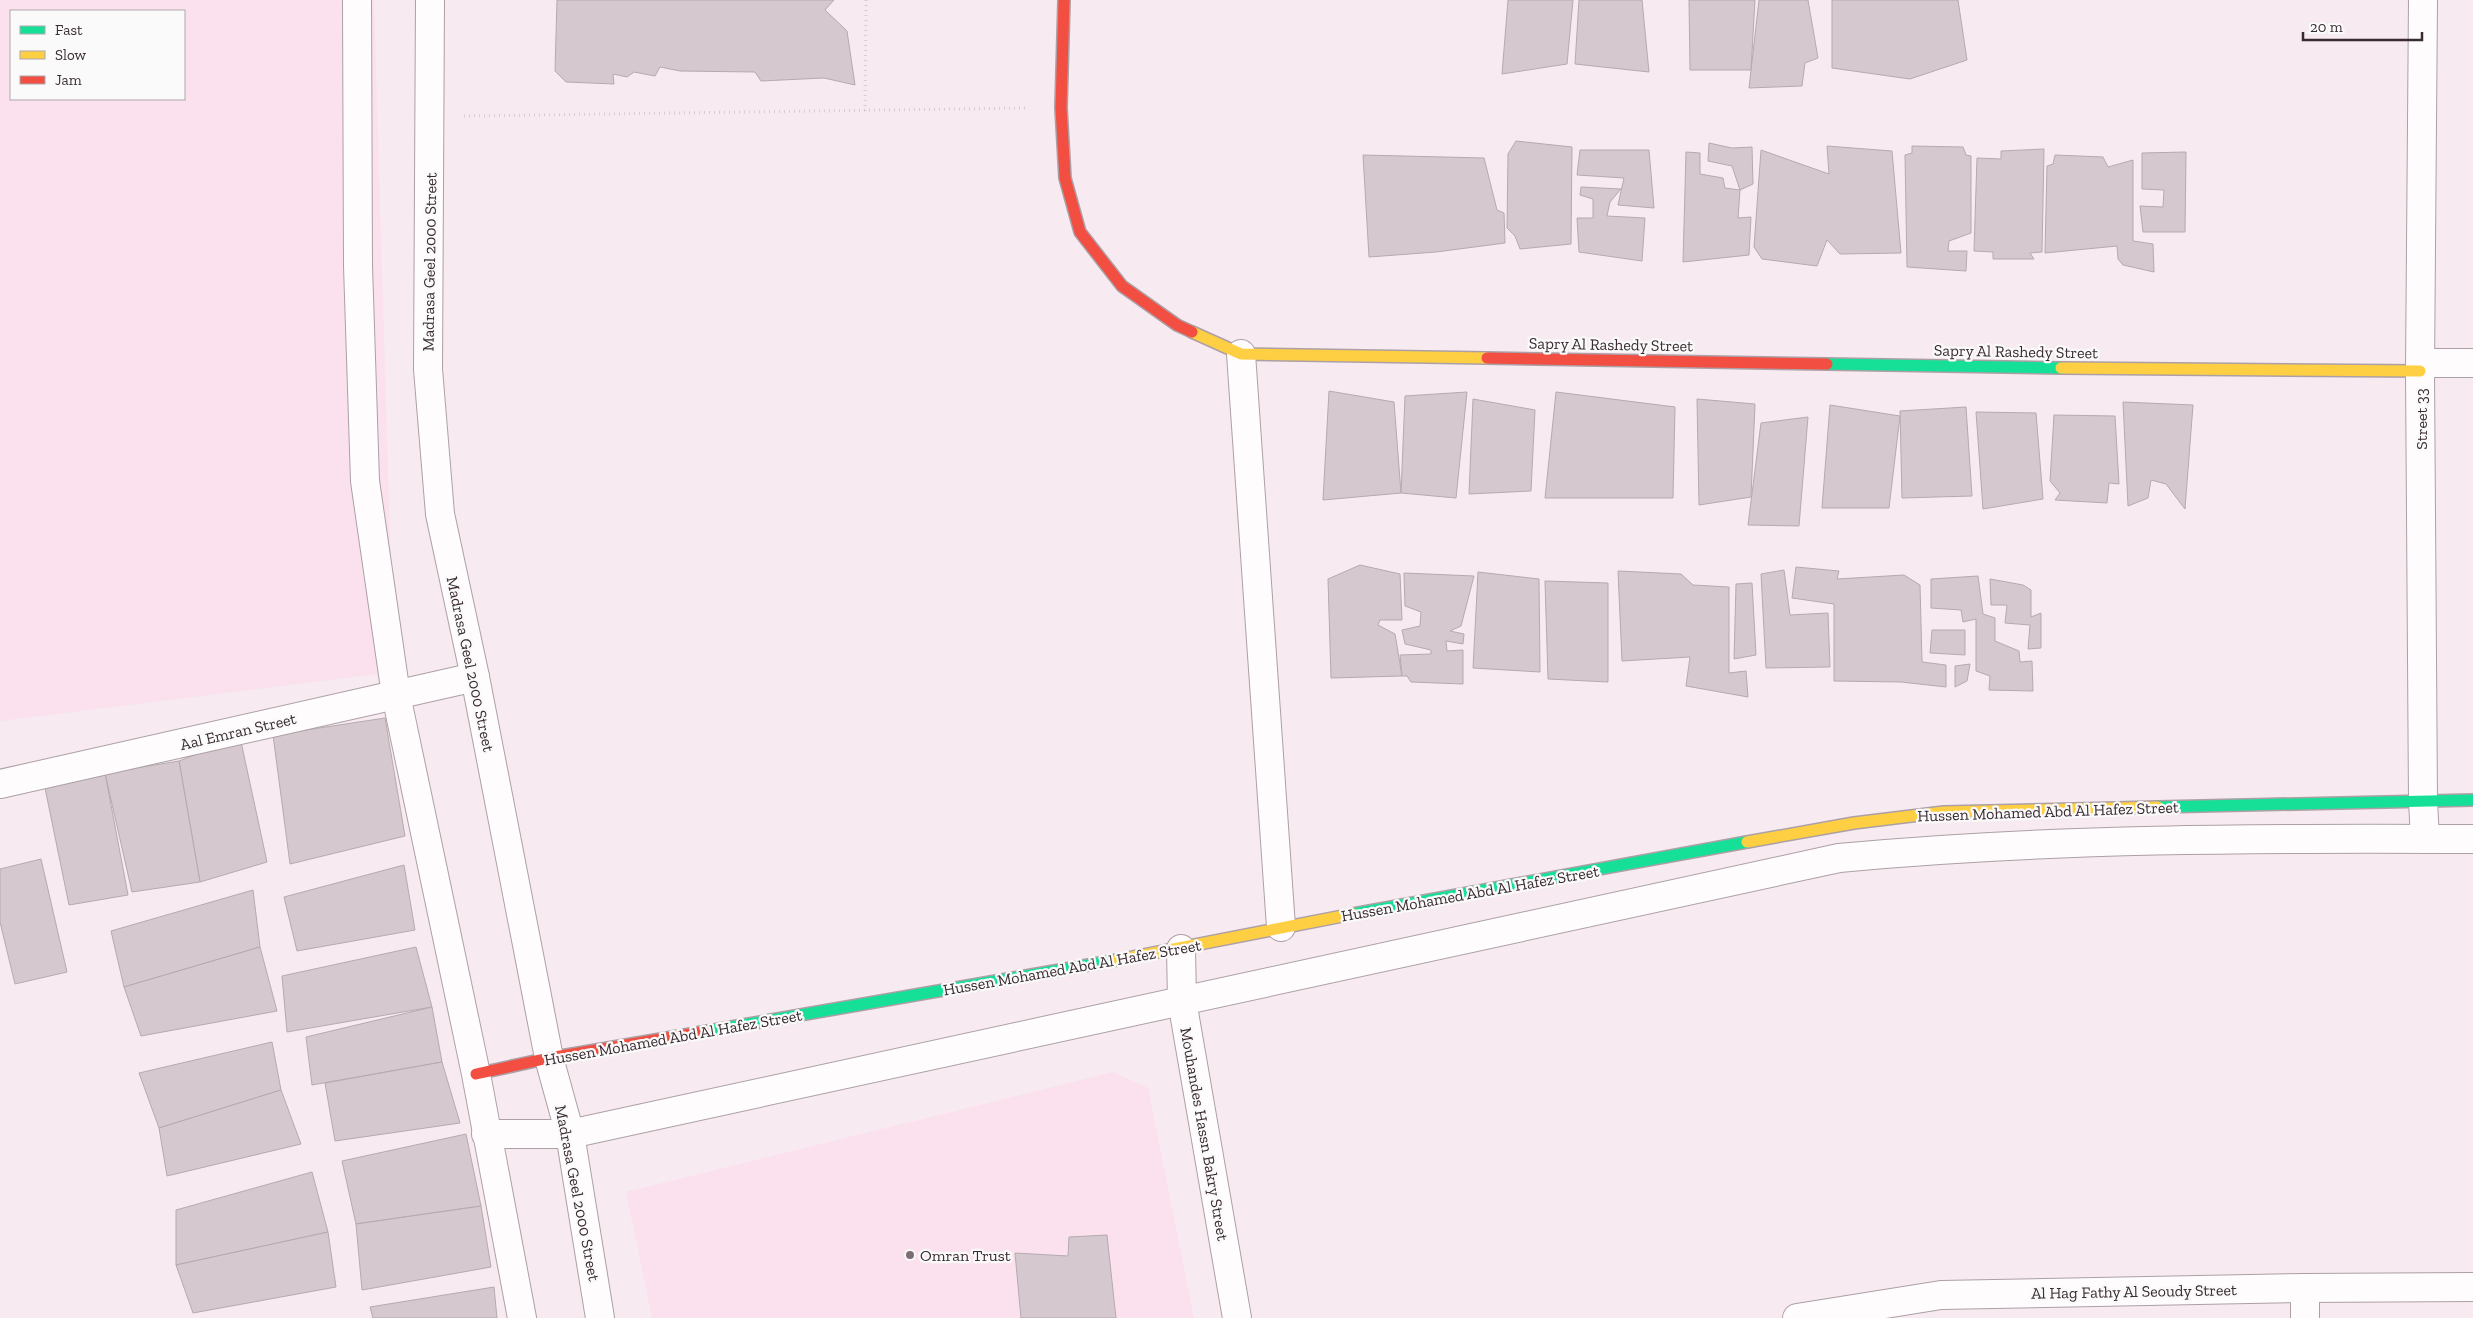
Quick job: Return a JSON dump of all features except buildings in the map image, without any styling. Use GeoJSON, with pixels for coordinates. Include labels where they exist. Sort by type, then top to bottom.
{"type":"FeatureCollection","features":[{"type":"Feature","properties":{"kind":"street"},"geometry":{"type":"LineString","coordinates":[[357,0],[358,266],[365,481],[396,696],[476,1074],[522,1318]]}},
{"type":"Feature","properties":{"kind":"street","name":"Madrasa Geel 2000 Street"},"geometry":{"type":"LineString","coordinates":[[430,0],[428,379],[440,514],[475,677],[549,1058],[570,1134],[600,1318]]}},
{"type":"Feature","properties":{"kind":"street","name":"Sapry Al Rashedy Street"},"geometry":{"type":"LineString","coordinates":[[1064,0],[1061,108],[1065,178],[1080,232],[1122,286],[1177,325],[1241,354],[2225,371],[2420,367]]}},
{"type":"Feature","properties":{"kind":"street","name":"Street 33"},"geometry":{"type":"LineString","coordinates":[[2423,0],[2420,367],[2423,801],[2425,839]]}},
{"type":"Feature","properties":{"kind":"street"},"geometry":{"type":"LineString","coordinates":[[1241,354],[1281,928]]}},
{"type":"Feature","properties":{"kind":"street"},"geometry":{"type":"LineString","coordinates":[[2420,367],[2473,363]]}},
{"type":"Feature","properties":{"kind":"street","name":"Aal Emran Street"},"geometry":{"type":"LineString","coordinates":[[0,784],[475,677]]}},
{"type":"Feature","properties":{"kind":"street","name":"Hussen Mohamed Abd Al Hafez Street"},"geometry":{"type":"LineString","coordinates":[[476,1074],[549,1058],[1181,949],[1281,928],[1854,823],[1944,812],[2473,800]]}},
{"type":"Feature","properties":{"kind":"street","name":"Hussen Mohamed Abd Al Hafez Street"},"geometry":{"type":"LineString","coordinates":[[486,1134],[570,1134],[1840,858],[1996,845],[2220,839],[2473,839]]}},
{"type":"Feature","properties":{"kind":"street","name":"Mouhandes Hassn Bakry Street"},"geometry":{"type":"LineString","coordinates":[[1181,949],[1182,1002],[1237,1318]]}},
{"type":"Feature","properties":{"kind":"street","name":"Al Hag Fathy Al Seoudy Street"},"geometry":{"type":"LineString","coordinates":[[1797,1318],[1941,1295],[2305,1288],[2473,1287]]}},
{"type":"Feature","properties":{"kind":"street"},"geometry":{"type":"LineString","coordinates":[[2305,1288],[2305,1318]]}},
{"type":"Feature","properties":{"kind":"path"},"geometry":{"type":"LineString","coordinates":[[865,111],[866,0]]}},
{"type":"Feature","properties":{"kind":"path"},"geometry":{"type":"LineString","coordinates":[[430,116],[1061,108]]}},
{"type":"Feature","properties":{"kind":"shaded area"},"geometry":{"type":"Polygon","coordinates":[[[0,0],[374,0],[394,672],[0,721],[0,0]]]}},
{"type":"Feature","properties":{"kind":"shaded area","name":"Omran Trust"},"geometry":{"type":"Polygon","coordinates":[[[1113,1072],[1148,1088],[1194,1318],[652,1318],[626,1192],[1113,1072]]]}},
{"type":"Feature","properties":{"kind":"traffic: fast"},"geometry":{"type":"LineString","coordinates":[[1827,364],[2061,368]]}},
{"type":"Feature","properties":{"kind":"traffic: fast"},"geometry":{"type":"LineString","coordinates":[[2158,807],[2473,800]]}},
{"type":"Feature","properties":{"kind":"traffic: fast"},"geometry":{"type":"LineString","coordinates":[[1353,914],[1747,842]]}},
{"type":"Feature","properties":{"kind":"traffic: fast"},"geometry":{"type":"LineString","coordinates":[[708,1031],[1117,960]]}},
{"type":"Feature","properties":{"kind":"traffic: slow"},"geometry":{"type":"LineString","coordinates":[[1192,332],[1241,354],[1487,358]]}},
{"type":"Feature","properties":{"kind":"traffic: slow"},"geometry":{"type":"LineString","coordinates":[[2061,368],[2420,371]]}},
{"type":"Feature","properties":{"kind":"traffic: slow"},"geometry":{"type":"LineString","coordinates":[[1747,842],[1854,823],[1944,812],[2158,807]]}},
{"type":"Feature","properties":{"kind":"traffic: slow"},"geometry":{"type":"LineString","coordinates":[[1117,960],[1353,914]]}},
{"type":"Feature","properties":{"kind":"traffic: jam"},"geometry":{"type":"LineString","coordinates":[[1064,0],[1061,108],[1065,178],[1080,232],[1122,286],[1177,325],[1192,332]]}},
{"type":"Feature","properties":{"kind":"traffic: jam"},"geometry":{"type":"LineString","coordinates":[[1487,358],[1827,364]]}},
{"type":"Feature","properties":{"kind":"traffic: jam"},"geometry":{"type":"LineString","coordinates":[[476,1074],[549,1058],[708,1031]]}},
{"type":"Feature","properties":{"kind":"place","name":"Omran Trust"},"geometry":{"type":"Point","coordinates":[910,1255]}}]}
